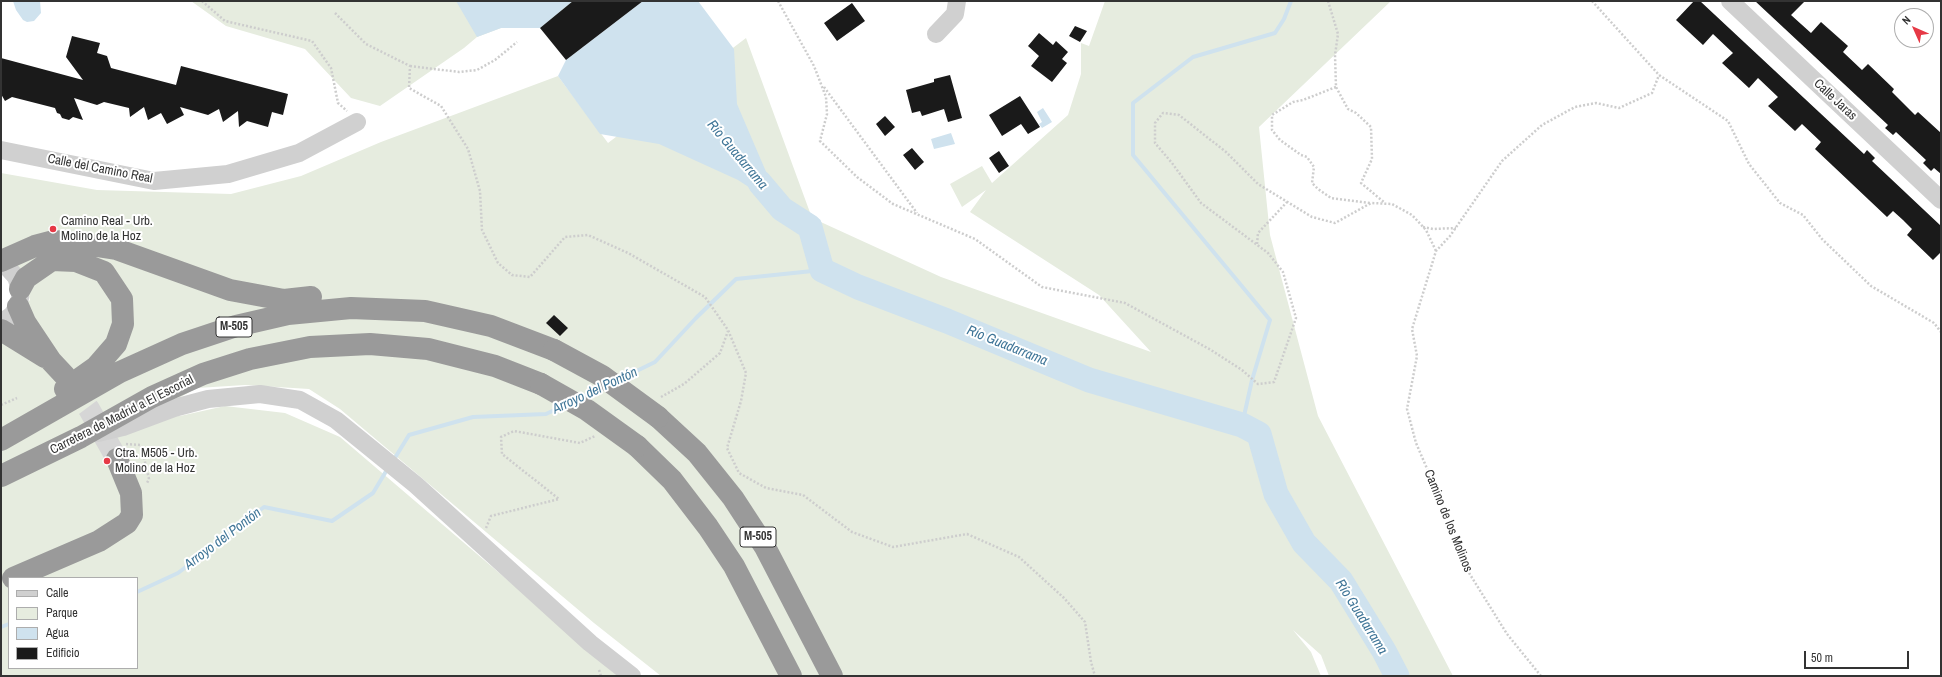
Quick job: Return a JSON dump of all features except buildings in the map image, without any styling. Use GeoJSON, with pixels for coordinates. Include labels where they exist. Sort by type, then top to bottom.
{"type":"FeatureCollection","features":[{"type":"Feature","properties":{"kind":"highway","name":"M-505"},"geometry":{"type":"LineString","coordinates":[[1,261],[35,246],[54,241],[116,249],[230,290],[284,300],[321,296],[392,296],[451,307],[491,326],[554,350],[658,408],[697,453],[733,498],[765,547],[832,676]]}},
{"type":"Feature","properties":{"kind":"highway"},"geometry":{"type":"LineString","coordinates":[[1,330],[58,369],[25,322],[19,298],[26,278],[52,260],[76,261],[104,272],[122,299],[123,324],[116,344],[96,368],[57,395],[1,428]]}},
{"type":"Feature","properties":{"kind":"highway","name":"M-505"},"geometry":{"type":"LineString","coordinates":[[1,440],[120,372],[182,344],[236,326],[281,316],[351,308],[425,311],[491,326]]}},
{"type":"Feature","properties":{"kind":"highway","name":"Carretera de Madrid a El Escorial"},"geometry":{"type":"LineString","coordinates":[[1,476],[81,436],[152,397],[203,374],[250,359],[310,347],[370,344],[428,349],[495,366],[541,384],[587,410],[637,446],[672,480],[708,527],[734,566],[791,676]]}},
{"type":"Feature","properties":{"kind":"highway"},"geometry":{"type":"LineString","coordinates":[[1,492],[34,473],[81,436]]}},
{"type":"Feature","properties":{"kind":"highway"},"geometry":{"type":"LineString","coordinates":[[11,576],[99,541],[127,523],[132,515],[131,493],[117,459]]}},
{"type":"Feature","properties":{"kind":"street"},"geometry":{"type":"LineString","coordinates":[[936,34],[955,14],[957,1]]}},
{"type":"Feature","properties":{"kind":"street","name":"Calle Jaras"},"geometry":{"type":"LineString","coordinates":[[1730,1],[1941,200]]}},
{"type":"Feature","properties":{"kind":"street","name":"Calle del Camino Real"},"geometry":{"type":"LineString","coordinates":[[1,150],[154,181],[228,174],[299,153],[357,122]]}},
{"type":"Feature","properties":{"kind":"street"},"geometry":{"type":"LineString","coordinates":[[1,265],[8,268],[16,277],[19,298],[12,315],[1,323]]}},
{"type":"Feature","properties":{"kind":"street"},"geometry":{"type":"LineString","coordinates":[[81,436],[123,427],[174,408],[208,399],[260,394],[300,400],[336,420],[416,485],[590,642],[632,676]]}},
{"type":"Feature","properties":{"kind":"path"},"geometry":{"type":"LineString","coordinates":[[202,1],[225,21],[312,41],[331,68],[338,103],[357,122]]}},
{"type":"Feature","properties":{"kind":"path"},"geometry":{"type":"LineString","coordinates":[[778,1],[814,66],[826,98],[827,114],[820,141],[857,177],[893,204],[975,239],[1042,287],[1125,303],[1211,350],[1242,370],[1258,384],[1274,382],[1296,318],[1283,272],[1268,253],[1201,203],[1172,163],[1155,143],[1155,123],[1163,113],[1178,115],[1226,152],[1258,184],[1312,217],[1335,223],[1371,203]]}},
{"type":"Feature","properties":{"kind":"path"},"geometry":{"type":"LineString","coordinates":[[1328,1],[1338,34],[1335,55],[1336,87],[1348,110],[1356,113],[1371,128],[1372,159],[1361,183],[1386,204]]}},
{"type":"Feature","properties":{"kind":"path"},"geometry":{"type":"LineString","coordinates":[[1592,1],[1659,75],[1728,121],[1749,164],[1780,203],[1803,215],[1822,239],[1871,286],[1934,323],[1941,332]]}},
{"type":"Feature","properties":{"kind":"path"},"geometry":{"type":"LineString","coordinates":[[335,13],[366,44],[410,66],[459,72],[477,70],[495,60],[517,42]]}},
{"type":"Feature","properties":{"kind":"path"},"geometry":{"type":"LineString","coordinates":[[410,66],[409,88],[441,106],[468,150],[480,192],[482,230],[498,263],[512,275],[530,277],[565,237],[588,235],[628,254],[705,297],[728,330],[746,373],[741,401],[727,448],[739,473],[766,488],[803,495],[852,532],[893,547],[967,534],[1019,557],[1064,598],[1085,622],[1091,662],[1095,676]]}},
{"type":"Feature","properties":{"kind":"path"},"geometry":{"type":"LineString","coordinates":[[1336,87],[1294,102],[1272,114],[1272,130],[1280,140],[1301,155],[1308,157],[1314,167],[1312,183],[1318,189],[1331,198],[1392,204],[1412,216],[1422,227],[1436,251],[1456,228],[1502,161],[1542,124],[1575,107],[1596,104],[1619,108],[1652,93],[1659,75]]}},
{"type":"Feature","properties":{"kind":"path"},"geometry":{"type":"LineString","coordinates":[[821,84],[918,215]]}},
{"type":"Feature","properties":{"kind":"path"},"geometry":{"type":"LineString","coordinates":[[1257,245],[1258,233],[1287,202]]}},
{"type":"Feature","properties":{"kind":"path"},"geometry":{"type":"LineString","coordinates":[[1422,227],[1433,230],[1456,228]]}},
{"type":"Feature","properties":{"kind":"path","name":"Camino de los Molinos"},"geometry":{"type":"LineString","coordinates":[[1436,251],[1412,328],[1417,356],[1407,409],[1416,443],[1438,494],[1466,568],[1507,634],[1540,676]]}},
{"type":"Feature","properties":{"kind":"path"},"geometry":{"type":"LineString","coordinates":[[658,408],[720,353],[728,330]]}},
{"type":"Feature","properties":{"kind":"path"},"geometry":{"type":"LineString","coordinates":[[1,405],[17,398]]}},
{"type":"Feature","properties":{"kind":"path"},"geometry":{"type":"LineString","coordinates":[[480,544],[491,516],[559,500],[502,454],[501,437],[514,431],[580,443],[599,434]]}},
{"type":"Feature","properties":{"kind":"green space"},"geometry":{"type":"Polygon","coordinates":[[[191,1],[574,1],[540,28],[501,28],[477,37],[464,48],[380,106],[351,98],[305,49],[226,26],[191,1]]]}},
{"type":"Feature","properties":{"kind":"green space"},"geometry":{"type":"Polygon","coordinates":[[[1105,1],[1391,1],[1259,127],[1270,235],[1318,416],[1453,676],[1329,676],[1321,655],[1293,630],[1311,652],[1321,676],[661,676],[594,623],[340,409],[309,389],[245,385],[197,388],[159,409],[180,416],[225,406],[285,413],[340,437],[620,676],[1,676],[1,327],[30,300],[21,271],[1,248],[1,173],[97,190],[231,194],[301,176],[381,142],[558,76],[608,143],[746,38],[812,218],[941,277],[1151,352],[1099,295],[970,212],[986,190],[962,207],[950,184],[982,166],[992,183],[1068,115],[1081,74],[1081,43],[1089,46],[1105,1]]]}},
{"type":"Feature","properties":{"kind":"water"},"geometry":{"type":"Polygon","coordinates":[[[13,1],[40,1],[41,13],[34,21],[27,22],[23,20],[16,10],[13,1]]]}},
{"type":"Feature","properties":{"kind":"water"},"geometry":{"type":"Polygon","coordinates":[[[456,1],[573,1],[540,28],[501,28],[477,37],[456,1]]]}},
{"type":"Feature","properties":{"kind":"water"},"geometry":{"type":"Polygon","coordinates":[[[643,1],[698,1],[734,49],[737,104],[782,209],[738,180],[659,144],[600,134],[558,76],[566,60],[643,1]]]}},
{"type":"Feature","properties":{"kind":"water"},"geometry":{"type":"Polygon","coordinates":[[[1043,108],[1052,122],[1042,128],[1039,124],[1042,122],[1037,112],[1043,108]]]}},
{"type":"Feature","properties":{"kind":"water"},"geometry":{"type":"Polygon","coordinates":[[[951,133],[955,144],[934,149],[931,139],[951,133]]]}},
{"type":"Feature","properties":{"kind":"waterway"},"geometry":{"type":"LineString","coordinates":[[1242,425],[1252,380],[1270,320],[1133,155],[1133,103],[1193,57],[1275,33],[1284,19],[1291,1]]}},
{"type":"Feature","properties":{"kind":"waterway","name":"Río Guadarrama"},"geometry":{"type":"LineString","coordinates":[[760,183],[782,209],[810,227],[822,270],[858,287],[947,321],[1089,380],[1242,425],[1259,434],[1276,494],[1304,543],[1341,581],[1384,651],[1397,676]]}},
{"type":"Feature","properties":{"kind":"waterway","name":"Arroyo del Pontón"},"geometry":{"type":"LineString","coordinates":[[618,380],[655,362],[696,318],[736,279],[822,270]]}},
{"type":"Feature","properties":{"kind":"waterway","name":"Arroyo del Pontón"},"geometry":{"type":"LineString","coordinates":[[580,398],[605,386]]}},
{"type":"Feature","properties":{"kind":"waterway","name":"Arroyo del Pontón"},"geometry":{"type":"LineString","coordinates":[[393,461],[409,435],[473,417],[546,414],[563,406]]}},
{"type":"Feature","properties":{"kind":"waterway","name":"Arroyo del Pontón"},"geometry":{"type":"LineString","coordinates":[[138,592],[178,573],[264,507],[332,521],[373,493],[388,468]]}},
{"type":"Feature","properties":{"kind":"waterway","name":"Arroyo del Pontón"},"geometry":{"type":"LineString","coordinates":[[1,627],[8,624]]}},
{"type":"Feature","properties":{"kind":"tunnel"},"geometry":{"type":"LineString","coordinates":[[68,381],[89,409],[117,459]]}},
{"type":"Feature","properties":{"kind":"place","name":"Camino Real - Urb. Molino de la Hoz"},"geometry":{"type":"Point","coordinates":[53,229]}},
{"type":"Feature","properties":{"kind":"place","name":"Ctra. M505 - Urb. Molino de la Hoz"},"geometry":{"type":"Point","coordinates":[107,461]}}]}
